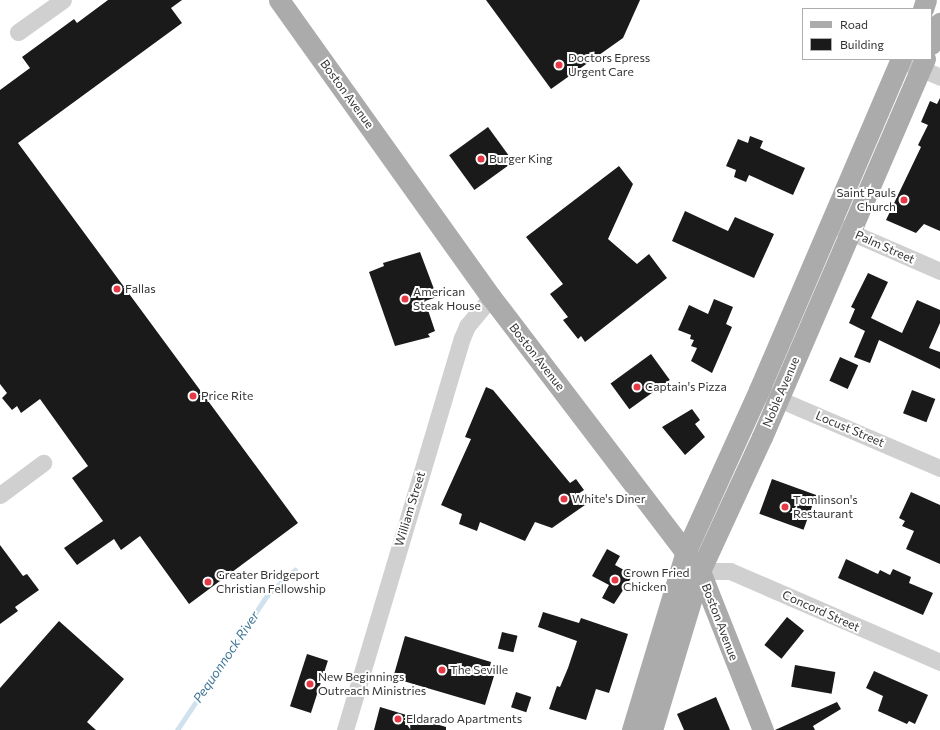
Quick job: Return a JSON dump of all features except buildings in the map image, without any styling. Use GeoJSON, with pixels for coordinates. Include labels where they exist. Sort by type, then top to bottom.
{"type":"FeatureCollection","features":[{"type":"Feature","properties":{"kind":"main road","name":"Boston Avenue"},"geometry":{"type":"LineString","coordinates":[[279,0],[491,297],[700,571],[763,730]]}},
{"type":"Feature","properties":{"kind":"main road"},"geometry":{"type":"LineString","coordinates":[[932,42],[940,23]]}},
{"type":"Feature","properties":{"kind":"main road","name":"Noble Avenue"},"geometry":{"type":"LineString","coordinates":[[652,730],[700,571],[779,399],[839,227],[901,60]]}},
{"type":"Feature","properties":{"kind":"main road","name":"Noble Avenue"},"geometry":{"type":"LineString","coordinates":[[632,730],[686,551],[759,390],[839,227],[922,64]]}},
{"type":"Feature","properties":{"kind":"street"},"geometry":{"type":"LineString","coordinates":[[18,32],[63,0]]}},
{"type":"Feature","properties":{"kind":"street"},"geometry":{"type":"LineString","coordinates":[[905,60],[922,64],[940,77]]}},
{"type":"Feature","properties":{"kind":"street","name":"Palm Street"},"geometry":{"type":"LineString","coordinates":[[839,227],[940,271]]}},
{"type":"Feature","properties":{"kind":"street","name":"William Street"},"geometry":{"type":"LineString","coordinates":[[345,730],[462,338],[467,326],[491,297]]}},
{"type":"Feature","properties":{"kind":"street","name":"Locust Street"},"geometry":{"type":"LineString","coordinates":[[759,390],[940,468]]}},
{"type":"Feature","properties":{"kind":"street"},"geometry":{"type":"LineString","coordinates":[[0,494],[43,463]]}},
{"type":"Feature","properties":{"kind":"street","name":"Concord Street"},"geometry":{"type":"LineString","coordinates":[[700,571],[730,571],[940,662]]}},
{"type":"Feature","properties":{"kind":"waterway","name":"Pequonnock River"},"geometry":{"type":"LineString","coordinates":[[177,730],[268,594],[295,570]]}},
{"type":"Feature","properties":{"kind":"place","name":"Doctors Epress Urgent Care"},"geometry":{"type":"Point","coordinates":[559,65]}},
{"type":"Feature","properties":{"kind":"place","name":"Burger King"},"geometry":{"type":"Point","coordinates":[481,159]}},
{"type":"Feature","properties":{"kind":"place","name":"Saint Pauls Church"},"geometry":{"type":"Point","coordinates":[904,200]}},
{"type":"Feature","properties":{"kind":"place","name":"Fallas"},"geometry":{"type":"Point","coordinates":[117,289]}},
{"type":"Feature","properties":{"kind":"place","name":"American Steak House"},"geometry":{"type":"Point","coordinates":[405,299]}},
{"type":"Feature","properties":{"kind":"place","name":"Captain's Pizza"},"geometry":{"type":"Point","coordinates":[637,387]}},
{"type":"Feature","properties":{"kind":"place","name":"Price Rite"},"geometry":{"type":"Point","coordinates":[193,396]}},
{"type":"Feature","properties":{"kind":"place","name":"White's Diner"},"geometry":{"type":"Point","coordinates":[564,499]}},
{"type":"Feature","properties":{"kind":"place","name":"Tomlinson's Restaurant"},"geometry":{"type":"Point","coordinates":[785,507]}},
{"type":"Feature","properties":{"kind":"place","name":"Crown Fried Chicken"},"geometry":{"type":"Point","coordinates":[615,580]}},
{"type":"Feature","properties":{"kind":"place","name":"Greater Bridgeport Christian Fellowship"},"geometry":{"type":"Point","coordinates":[208,582]}},
{"type":"Feature","properties":{"kind":"place","name":"The Seville"},"geometry":{"type":"Point","coordinates":[442,670]}},
{"type":"Feature","properties":{"kind":"place","name":"New Beginnings Outreach Ministries"},"geometry":{"type":"Point","coordinates":[310,684]}},
{"type":"Feature","properties":{"kind":"place","name":"Eldarado Apartments"},"geometry":{"type":"Point","coordinates":[398,719]}}]}
